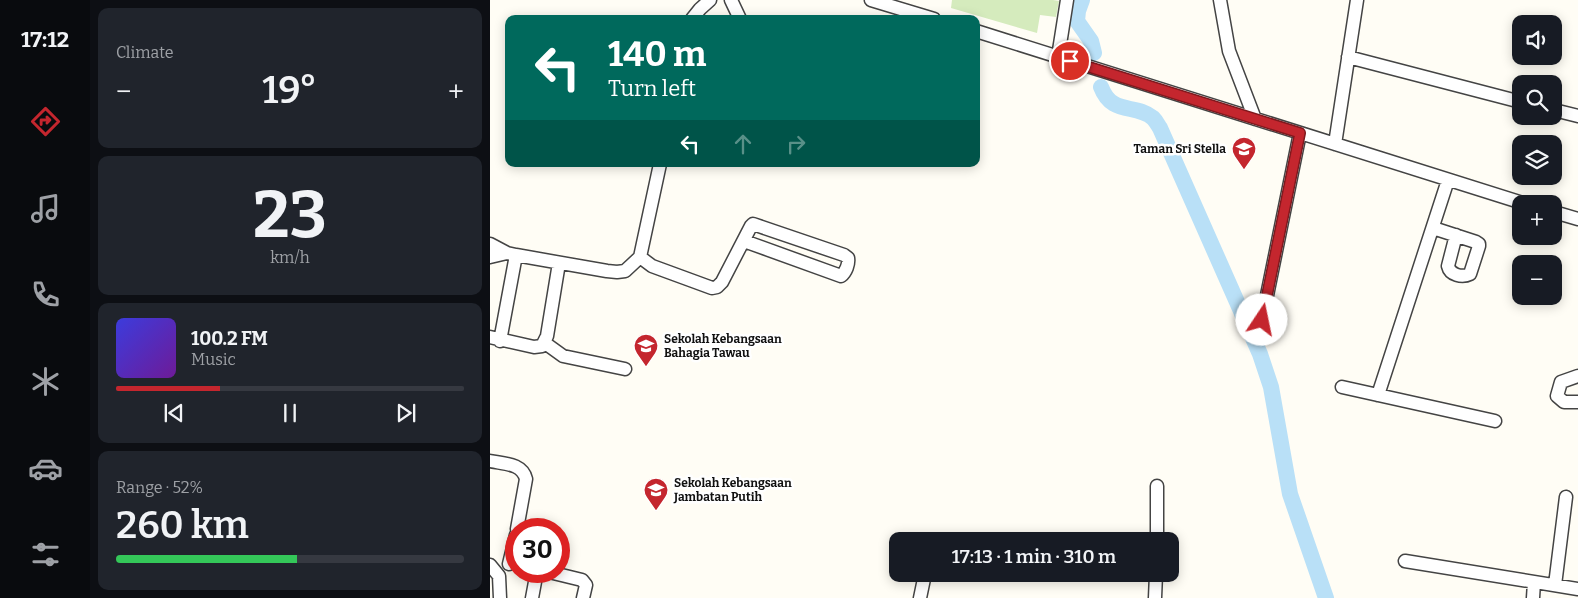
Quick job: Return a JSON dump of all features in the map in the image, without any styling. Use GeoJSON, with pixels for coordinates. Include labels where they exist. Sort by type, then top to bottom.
{"type":"FeatureCollection","features":[{"type":"Feature","properties":{"kind":"street"},"geometry":{"type":"LineString","coordinates":[[695,15],[710,0]]}},
{"type":"Feature","properties":{"kind":"street"},"geometry":{"type":"LineString","coordinates":[[731,0],[738,15]]}},
{"type":"Feature","properties":{"kind":"street"},"geometry":{"type":"LineString","coordinates":[[871,0],[921,15]]}},
{"type":"Feature","properties":{"kind":"street"},"geometry":{"type":"LineString","coordinates":[[1058,57],[1067,0]]}},
{"type":"Feature","properties":{"kind":"street"},"geometry":{"type":"LineString","coordinates":[[1220,0],[1229,51],[1255,119]]}},
{"type":"Feature","properties":{"kind":"street"},"geometry":{"type":"LineString","coordinates":[[1335,144],[1357,0]]}},
{"type":"Feature","properties":{"kind":"street"},"geometry":{"type":"LineString","coordinates":[[980,32],[1512,200]]}},
{"type":"Feature","properties":{"kind":"street"},"geometry":{"type":"LineString","coordinates":[[1348,57],[1512,100]]}},
{"type":"Feature","properties":{"kind":"street"},"geometry":{"type":"LineString","coordinates":[[1562,112],[1578,116]]}},
{"type":"Feature","properties":{"kind":"street"},"geometry":{"type":"LineString","coordinates":[[1262,320],[1300,133]]}},
{"type":"Feature","properties":{"kind":"street"},"geometry":{"type":"LineString","coordinates":[[490,244],[511,254],[607,271],[625,271],[639,259],[659,167]]}},
{"type":"Feature","properties":{"kind":"street"},"geometry":{"type":"LineString","coordinates":[[1378,395],[1448,180]]}},
{"type":"Feature","properties":{"kind":"street"},"geometry":{"type":"LineString","coordinates":[[1562,214],[1578,219]]}},
{"type":"Feature","properties":{"kind":"street"},"geometry":{"type":"LineString","coordinates":[[639,259],[652,266],[712,288],[717,287],[722,282],[751,226],[754,224],[844,255],[848,258],[848,262],[841,276],[744,241]]}},
{"type":"Feature","properties":{"kind":"street"},"geometry":{"type":"LineString","coordinates":[[1433,228],[1456,235]]}},
{"type":"Feature","properties":{"kind":"street"},"geometry":{"type":"LineString","coordinates":[[795,260],[802,240]]}},
{"type":"Feature","properties":{"kind":"street"},"geometry":{"type":"LineString","coordinates":[[511,254],[495,339],[534,347],[542,346],[545,343],[559,262]]}},
{"type":"Feature","properties":{"kind":"street"},"geometry":{"type":"LineString","coordinates":[[490,257],[511,254]]}},
{"type":"Feature","properties":{"kind":"street"},"geometry":{"type":"LineString","coordinates":[[545,343],[564,356],[625,369]]}},
{"type":"Feature","properties":{"kind":"street"},"geometry":{"type":"LineString","coordinates":[[1578,376],[1561,382],[1557,396],[1564,402],[1578,402]]}},
{"type":"Feature","properties":{"kind":"street"},"geometry":{"type":"LineString","coordinates":[[1342,387],[1495,420]]}},
{"type":"Feature","properties":{"kind":"street"},"geometry":{"type":"LineString","coordinates":[[490,461],[519,467],[524,472],[526,479],[519,518]]}},
{"type":"Feature","properties":{"kind":"street"},"geometry":{"type":"LineString","coordinates":[[1157,486],[1157,532]]}},
{"type":"Feature","properties":{"kind":"street"},"geometry":{"type":"LineString","coordinates":[[1555,585],[1566,497]]}},
{"type":"Feature","properties":{"kind":"street"},"geometry":{"type":"LineString","coordinates":[[1405,561],[1578,589]]}},
{"type":"Feature","properties":{"kind":"street"},"geometry":{"type":"LineString","coordinates":[[493,568],[500,583],[500,598]]}},
{"type":"Feature","properties":{"kind":"street"},"geometry":{"type":"LineString","coordinates":[[570,578],[584,582],[586,585],[583,598]]}},
{"type":"Feature","properties":{"kind":"street"},"geometry":{"type":"LineString","coordinates":[[920,598],[923,582]]}},
{"type":"Feature","properties":{"kind":"street"},"geometry":{"type":"LineString","coordinates":[[1155,598],[1156,582]]}},
{"type":"Feature","properties":{"kind":"street"},"geometry":{"type":"LineString","coordinates":[[1533,598],[1534,582]]}},
{"type":"Feature","properties":{"kind":"street"},"geometry":{"type":"LineString","coordinates":[[532,598],[535,583]]}},
{"type":"Feature","properties":{"kind":"green space"},"geometry":{"type":"Polygon","coordinates":[[[952,0],[1059,1],[1056,17],[1040,15],[1037,33],[951,8],[952,0]]]}},
{"type":"Feature","properties":{"kind":"waterway"},"geometry":{"type":"LineString","coordinates":[[1082,0],[1077,21],[1091,41],[1094,53]]}},
{"type":"Feature","properties":{"kind":"waterway"},"geometry":{"type":"LineString","coordinates":[[1101,87],[1111,102],[1118,106],[1146,114],[1153,118],[1160,128],[1260,354],[1271,387],[1290,494],[1326,598]]}},
{"type":"Feature","properties":{"kind":"place","name":"Taman Sri Stella"},"geometry":{"type":"Point","coordinates":[1244,170]}},
{"type":"Feature","properties":{"kind":"place","name":"Sekolah Kebangsaan Bahagia Tawau"},"geometry":{"type":"Point","coordinates":[646,367]}},
{"type":"Feature","properties":{"kind":"place","name":"Sekolah Kebangsaan Jambatan Putih"},"geometry":{"type":"Point","coordinates":[656,511]}},
{"type":"Feature","properties":{"kind":"route"},"geometry":{"type":"LineString","coordinates":[[1070,61],[1300,133],[1262,320]]}}]}
